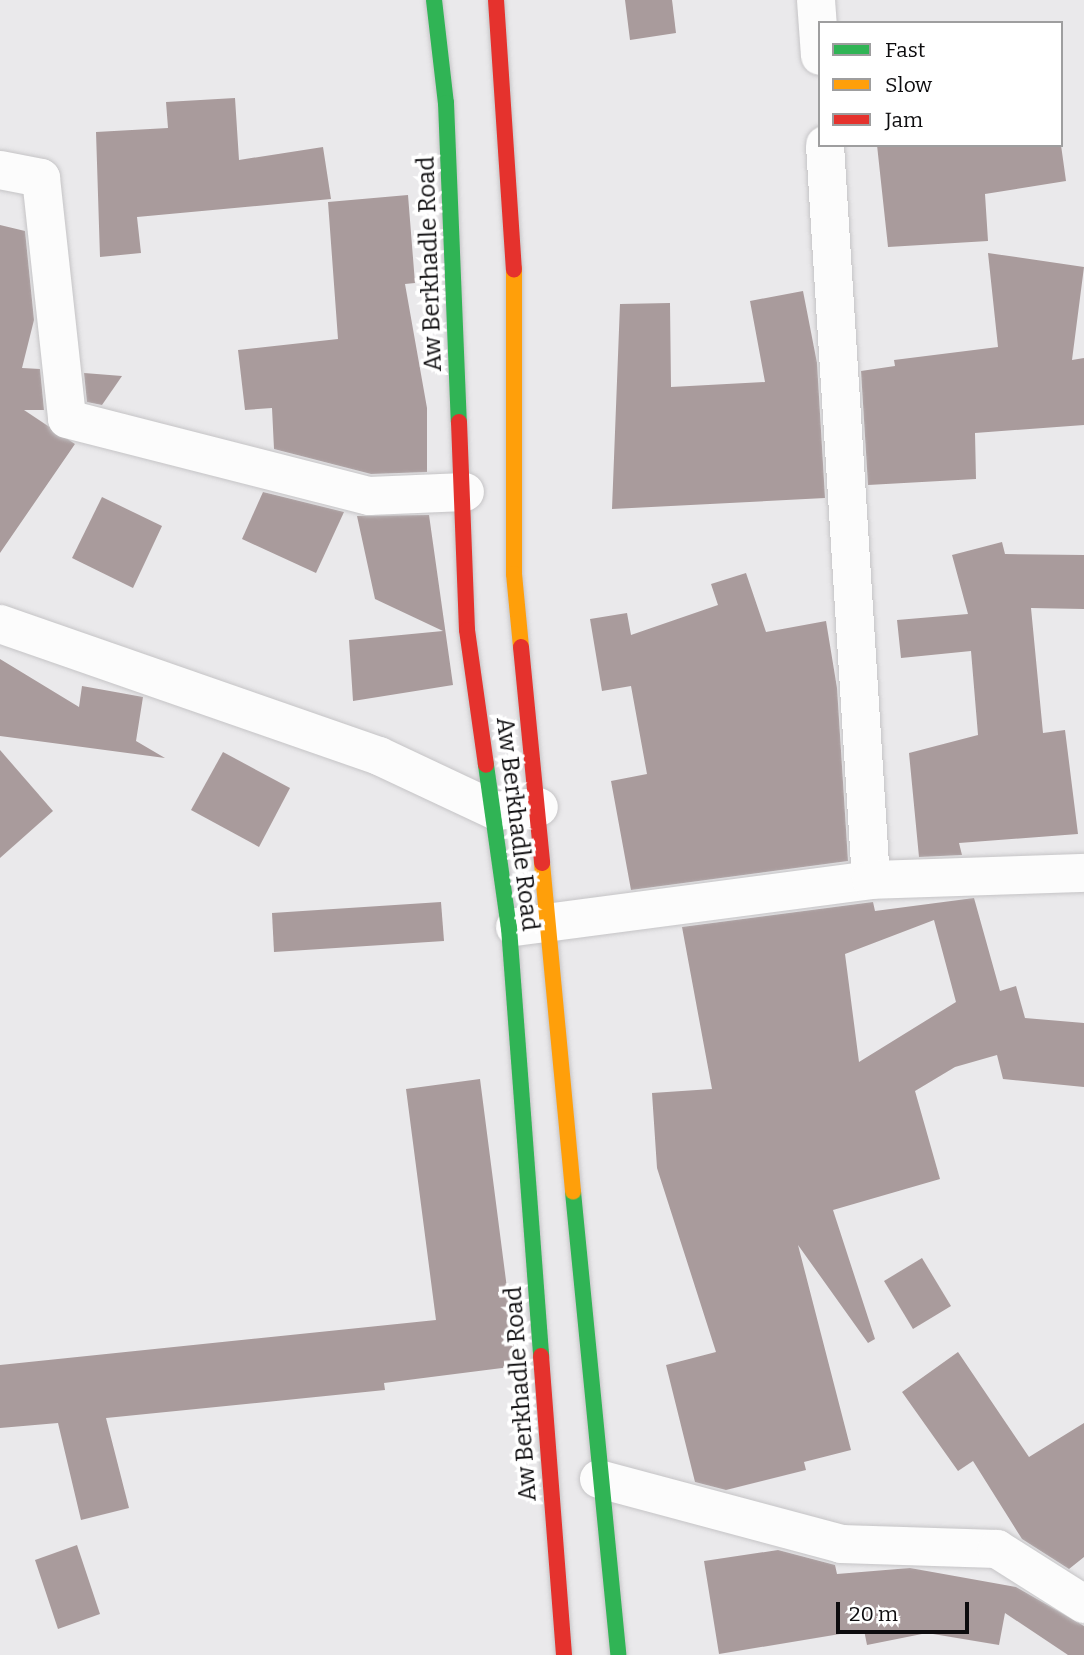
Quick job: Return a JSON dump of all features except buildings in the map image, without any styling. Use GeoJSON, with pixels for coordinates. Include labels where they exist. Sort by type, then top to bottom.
{"type":"FeatureCollection","features":[{"type":"Feature","properties":{"kind":"main road","name":"Aw Berkhadle Road"},"geometry":{"type":"LineString","coordinates":[[434,0],[446,103],[466,492],[467,629],[496,811],[509,928],[564,1655]]}},
{"type":"Feature","properties":{"kind":"main road","name":"Aw Berkhadle Road"},"geometry":{"type":"LineString","coordinates":[[496,0],[514,246],[513,574],[538,807],[599,1479],[618,1655]]}},
{"type":"Feature","properties":{"kind":"street"},"geometry":{"type":"LineString","coordinates":[[816,0],[818,28]]}},
{"type":"Feature","properties":{"kind":"street"},"geometry":{"type":"LineString","coordinates":[[825,147],[871,880]]}},
{"type":"Feature","properties":{"kind":"street"},"geometry":{"type":"LineString","coordinates":[[0,170],[41,178],[67,419],[369,496],[466,492]]}},
{"type":"Feature","properties":{"kind":"street"},"geometry":{"type":"LineString","coordinates":[[0,624],[379,756],[496,811],[538,807]]}},
{"type":"Feature","properties":{"kind":"street"},"geometry":{"type":"LineString","coordinates":[[509,928],[871,880],[1084,873]]}},
{"type":"Feature","properties":{"kind":"street"},"geometry":{"type":"LineString","coordinates":[[599,1479],[841,1544],[997,1549],[1084,1604]]}},
{"type":"Feature","properties":{"kind":"traffic: fast"},"geometry":{"type":"LineString","coordinates":[[434,0],[446,103],[459,422]]}},
{"type":"Feature","properties":{"kind":"traffic: fast"},"geometry":{"type":"LineString","coordinates":[[486,765],[509,928],[541,1356]]}},
{"type":"Feature","properties":{"kind":"traffic: fast"},"geometry":{"type":"LineString","coordinates":[[573,1192],[618,1655]]}},
{"type":"Feature","properties":{"kind":"traffic: slow"},"geometry":{"type":"LineString","coordinates":[[514,269],[514,574],[521,647]]}},
{"type":"Feature","properties":{"kind":"traffic: slow"},"geometry":{"type":"LineString","coordinates":[[542,863],[573,1192]]}},
{"type":"Feature","properties":{"kind":"traffic: jam"},"geometry":{"type":"LineString","coordinates":[[496,0],[514,269]]}},
{"type":"Feature","properties":{"kind":"traffic: jam"},"geometry":{"type":"LineString","coordinates":[[459,422],[467,630],[486,765]]}},
{"type":"Feature","properties":{"kind":"traffic: jam"},"geometry":{"type":"LineString","coordinates":[[521,647],[542,863]]}},
{"type":"Feature","properties":{"kind":"traffic: jam"},"geometry":{"type":"LineString","coordinates":[[541,1356],[564,1655]]}}]}
